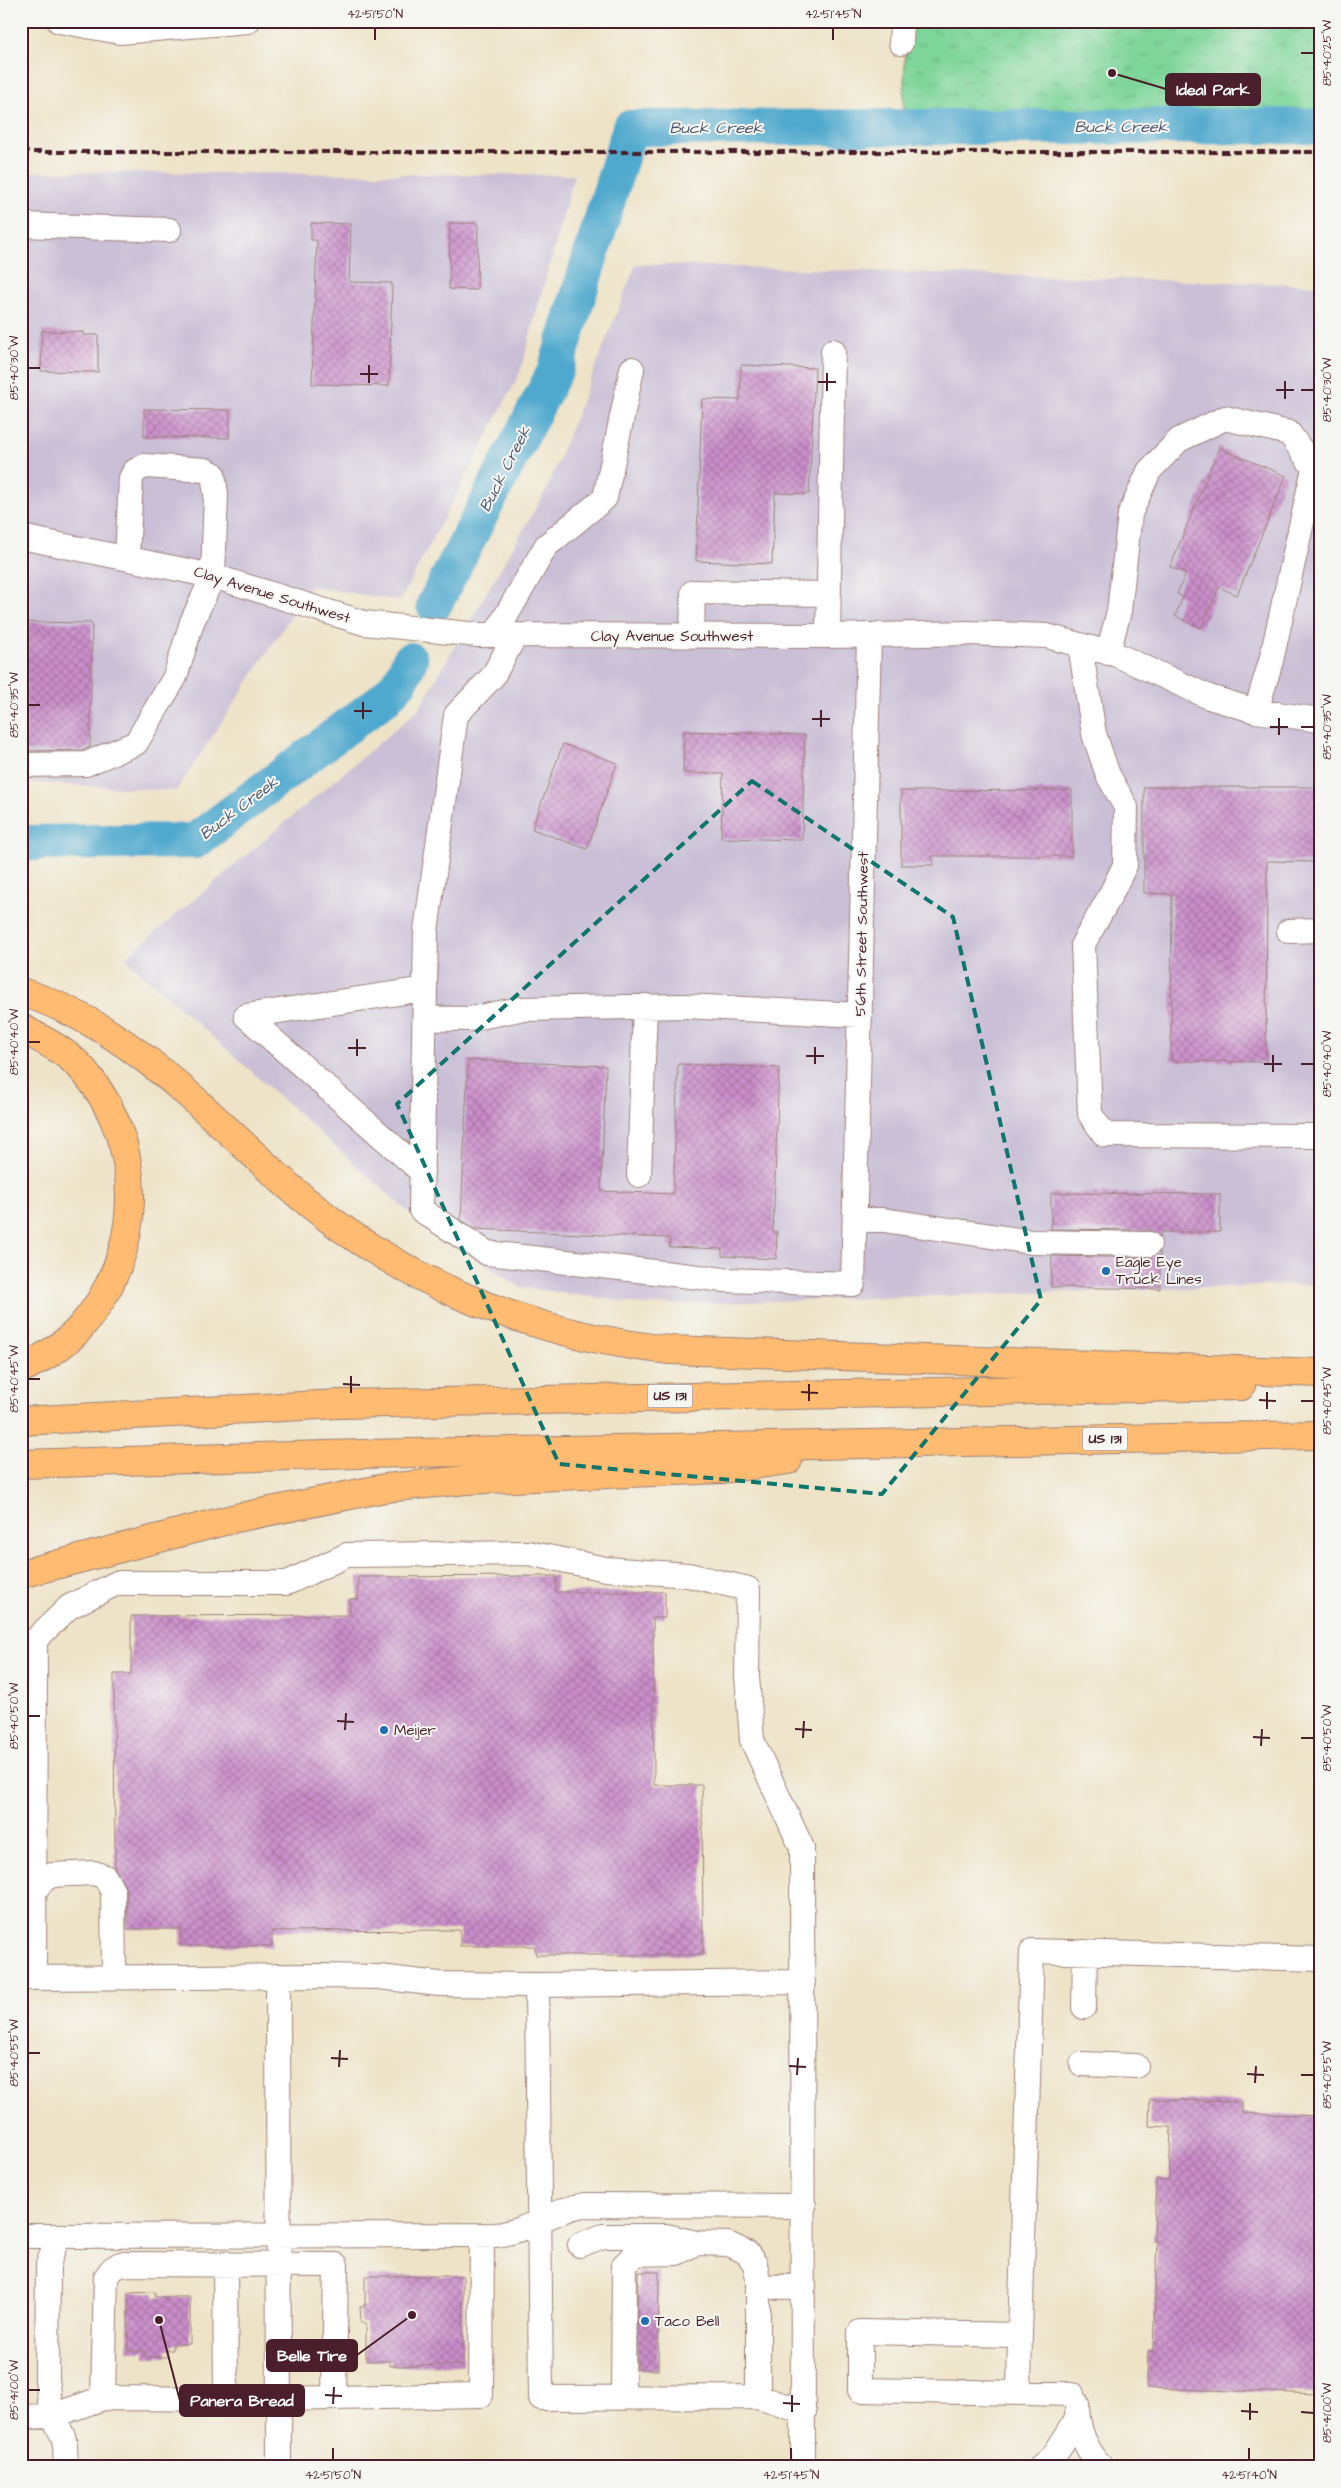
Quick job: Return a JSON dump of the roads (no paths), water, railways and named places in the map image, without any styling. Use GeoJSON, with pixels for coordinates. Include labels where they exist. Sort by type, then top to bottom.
{"type":"FeatureCollection","features":[{"type":"Feature","properties":{"kind":"highway"},"geometry":{"type":"LineString","coordinates":[[21,992],[78,1016],[133,1049],[200,1104],[287,1185],[361,1242],[422,1278],[486,1306],[539,1325],[612,1343],[670,1350],[1122,1364],[1320,1373]]}},
{"type":"Feature","properties":{"kind":"highway"},"geometry":{"type":"LineString","coordinates":[[21,1028],[50,1044],[83,1070],[102,1096],[119,1130],[128,1162],[132,1193],[131,1211],[121,1259],[105,1295],[79,1329],[61,1345],[45,1357],[21,1368]]}},
{"type":"Feature","properties":{"kind":"highway","name":"US 131"},"geometry":{"type":"LineString","coordinates":[[21,1421],[339,1404],[1320,1384]]}},
{"type":"Feature","properties":{"kind":"highway","name":"US 131"},"geometry":{"type":"LineString","coordinates":[[21,1464],[301,1455],[1320,1435]]}},
{"type":"Feature","properties":{"kind":"highway"},"geometry":{"type":"LineString","coordinates":[[21,1574],[236,1518],[385,1488],[466,1480],[723,1469],[890,1444]]}},
{"type":"Feature","properties":{"kind":"street"},"geometry":{"type":"LineString","coordinates":[[58,21],[120,32],[240,22]]}},
{"type":"Feature","properties":{"kind":"street"},"geometry":{"type":"LineString","coordinates":[[21,225],[169,230]]}},
{"type":"Feature","properties":{"kind":"street"},"geometry":{"type":"LineString","coordinates":[[828,636],[833,351]]}},
{"type":"Feature","properties":{"kind":"street"},"geometry":{"type":"LineString","coordinates":[[422,1172],[426,930],[456,715],[493,676],[505,635],[546,546],[605,498],[632,369]]}},
{"type":"Feature","properties":{"kind":"street"},"geometry":{"type":"LineString","coordinates":[[1108,653],[1118,611],[1130,514],[1149,471],[1178,440],[1225,418],[1289,433],[1314,468],[1271,661],[1256,711]]}},
{"type":"Feature","properties":{"kind":"street"},"geometry":{"type":"LineString","coordinates":[[21,765],[86,764],[136,744],[175,677],[192,622],[213,576],[215,482],[213,474],[205,470],[145,466],[135,471],[130,478],[127,558]]}},
{"type":"Feature","properties":{"kind":"street","name":"Clay Avenue Southwest"},"geometry":{"type":"LineString","coordinates":[[21,537],[213,576],[364,623],[505,635],[828,636],[968,633],[1047,636],[1108,653],[1209,697],[1256,711],[1320,720]]}},
{"type":"Feature","properties":{"kind":"street"},"geometry":{"type":"LineString","coordinates":[[692,636],[693,592],[829,594]]}},
{"type":"Feature","properties":{"kind":"street","name":"56th Street Southwest"},"geometry":{"type":"LineString","coordinates":[[422,1172],[421,1210],[487,1253],[726,1280],[853,1284],[856,1226],[869,635]]}},
{"type":"Feature","properties":{"kind":"street"},"geometry":{"type":"LineString","coordinates":[[1080,645],[1094,734],[1108,775],[1126,807],[1125,865],[1083,944],[1090,1114],[1105,1135],[1320,1136]]}},
{"type":"Feature","properties":{"kind":"street"},"geometry":{"type":"LineString","coordinates":[[1289,931],[1320,930]]}},
{"type":"Feature","properties":{"kind":"street"},"geometry":{"type":"LineString","coordinates":[[422,1172],[246,1016],[425,989]]}},
{"type":"Feature","properties":{"kind":"street"},"geometry":{"type":"LineString","coordinates":[[639,1175],[646,1006]]}},
{"type":"Feature","properties":{"kind":"street"},"geometry":{"type":"LineString","coordinates":[[425,1018],[470,1019],[520,1009],[646,1006],[860,1014]]}},
{"type":"Feature","properties":{"kind":"street"},"geometry":{"type":"LineString","coordinates":[[856,1226],[883,1220],[1032,1242],[1149,1244]]}},
{"type":"Feature","properties":{"kind":"street"},"geometry":{"type":"LineString","coordinates":[[803,1982],[537,1985],[439,1984],[380,1977],[114,1976],[28,1978],[34,1892],[28,1644],[69,1607],[117,1582],[287,1583],[347,1555],[528,1553],[606,1569],[688,1575],[748,1589],[747,1676],[752,1740],[802,1848],[803,1982],[804,2206],[803,2467]]}},
{"type":"Feature","properties":{"kind":"street"},"geometry":{"type":"LineString","coordinates":[[34,1892],[42,1881],[52,1875],[94,1873],[105,1877],[113,1892],[114,1976]]}},
{"type":"Feature","properties":{"kind":"street"},"geometry":{"type":"LineString","coordinates":[[1019,2393],[1032,1951],[1320,1959]]}},
{"type":"Feature","properties":{"kind":"street"},"geometry":{"type":"LineString","coordinates":[[1084,2007],[1085,1952]]}},
{"type":"Feature","properties":{"kind":"street"},"geometry":{"type":"LineString","coordinates":[[278,1976],[279,2467]]}},
{"type":"Feature","properties":{"kind":"street"},"geometry":{"type":"LineString","coordinates":[[537,1985],[541,2398],[758,2397],[804,2412]]}},
{"type":"Feature","properties":{"kind":"street"},"geometry":{"type":"LineString","coordinates":[[1082,2064],[1136,2066]]}},
{"type":"Feature","properties":{"kind":"street"},"geometry":{"type":"LineString","coordinates":[[21,2236],[482,2235],[515,2232],[565,2209],[584,2205],[804,2206]]}},
{"type":"Feature","properties":{"kind":"street"},"geometry":{"type":"LineString","coordinates":[[21,2417],[52,2416],[103,2398],[278,2400],[481,2395],[482,2235]]}},
{"type":"Feature","properties":{"kind":"street"},"geometry":{"type":"LineString","coordinates":[[58,2236],[48,2265],[47,2387],[52,2416],[63,2436],[66,2467]]}},
{"type":"Feature","properties":{"kind":"street"},"geometry":{"type":"LineString","coordinates":[[580,2245],[603,2236],[666,2236],[696,2244],[728,2244],[741,2248],[754,2264],[758,2287],[758,2397]]}},
{"type":"Feature","properties":{"kind":"street"},"geometry":{"type":"LineString","coordinates":[[622,2397],[624,2265],[635,2254],[677,2253],[696,2244]]}},
{"type":"Feature","properties":{"kind":"street"},"geometry":{"type":"LineString","coordinates":[[225,2263],[226,2399]]}},
{"type":"Feature","properties":{"kind":"street"},"geometry":{"type":"LineString","coordinates":[[103,2398],[106,2277],[112,2269],[120,2264],[278,2263],[336,2265],[334,2398]]}},
{"type":"Feature","properties":{"kind":"street"},"geometry":{"type":"LineString","coordinates":[[758,2287],[804,2286]]}},
{"type":"Feature","properties":{"kind":"street"},"geometry":{"type":"LineString","coordinates":[[1020,2336],[860,2332],[860,2390],[1019,2393],[1075,2406]]}},
{"type":"Feature","properties":{"kind":"street"},"geometry":{"type":"LineString","coordinates":[[1040,2467],[1055,2454],[1075,2406]]}},
{"type":"Feature","properties":{"kind":"street"},"geometry":{"type":"LineString","coordinates":[[1075,2406],[1089,2450],[1102,2467]]}},
{"type":"Feature","properties":{"kind":"waterway","name":"Buck Creek"},"geometry":{"type":"LineString","coordinates":[[434,605],[555,371],[630,128],[1320,126]]}},
{"type":"Feature","properties":{"kind":"waterway","name":"Buck Creek"},"geometry":{"type":"LineString","coordinates":[[21,843],[195,841],[385,698],[401,680],[410,660]]}},
{"type":"Feature","properties":{"kind":"railway"},"geometry":{"type":"LineString","coordinates":[[21,152],[1320,152]]}},
{"type":"Feature","properties":{"kind":"place","name":"Ideal Park"},"geometry":{"type":"Point","coordinates":[1112,73]}},
{"type":"Feature","properties":{"kind":"place","name":"Eagle Eye Truck Lines"},"geometry":{"type":"Point","coordinates":[1106,1271]}},
{"type":"Feature","properties":{"kind":"place","name":"Meijer"},"geometry":{"type":"Point","coordinates":[384,1730]}},
{"type":"Feature","properties":{"kind":"place","name":"Belle Tire"},"geometry":{"type":"Point","coordinates":[412,2315]}},
{"type":"Feature","properties":{"kind":"place","name":"Panera Bread"},"geometry":{"type":"Point","coordinates":[159,2320]}},
{"type":"Feature","properties":{"kind":"place","name":"Taco Bell"},"geometry":{"type":"Point","coordinates":[645,2321]}}]}
